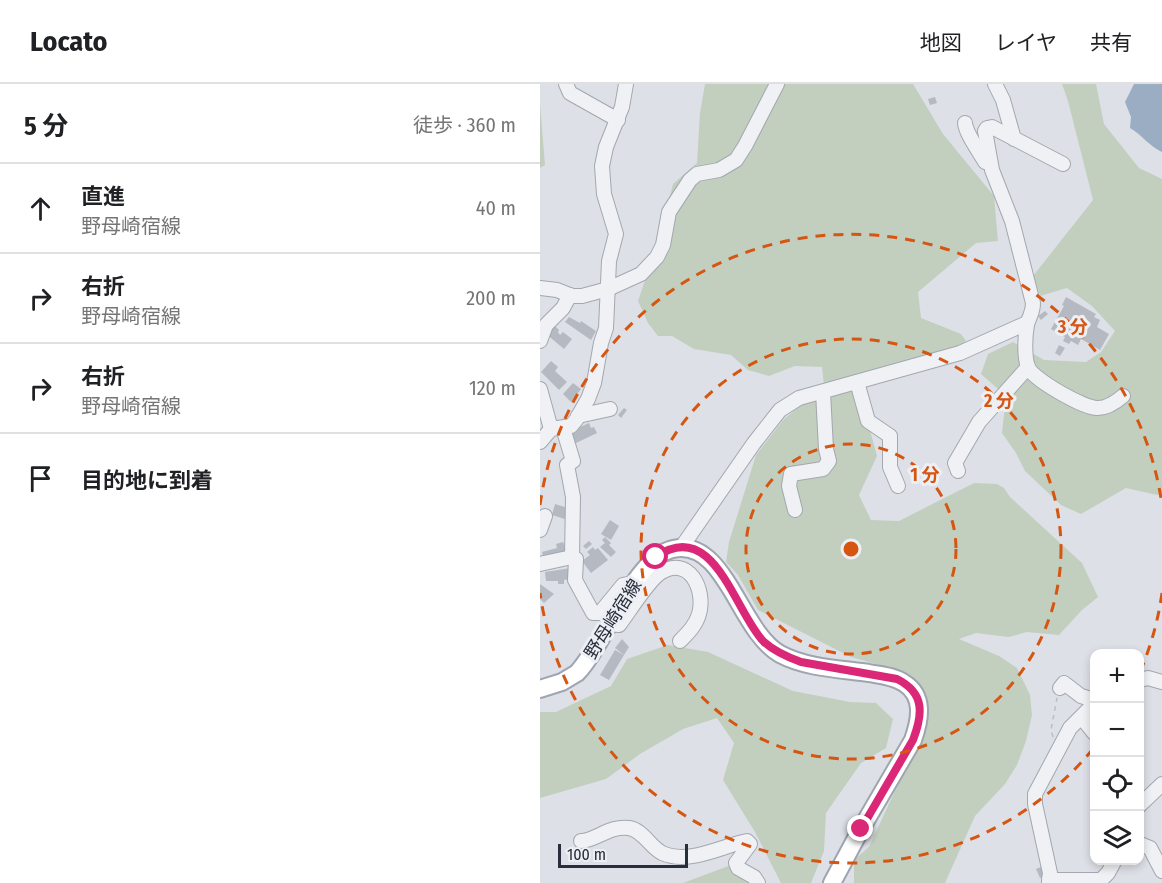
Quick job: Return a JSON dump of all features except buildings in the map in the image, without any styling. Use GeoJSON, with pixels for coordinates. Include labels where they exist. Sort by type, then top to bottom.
{"type":"FeatureCollection","features":[{"type":"Feature","properties":{"kind":"main road","name":"野母崎宿線"},"geometry":{"type":"LineString","coordinates":[[540,689],[562,682],[578,673],[645,568],[656,557],[672,549],[681,548]]}},
{"type":"Feature","properties":{"kind":"main road"},"geometry":{"type":"LineString","coordinates":[[681,548],[700,551],[712,562],[755,631],[777,652],[801,662],[897,679],[906,684],[918,699],[919,724],[913,740],[832,883]]}},
{"type":"Feature","properties":{"kind":"street"},"geometry":{"type":"LineString","coordinates":[[566,84],[570,93],[618,120]]}},
{"type":"Feature","properties":{"kind":"street"},"geometry":{"type":"LineString","coordinates":[[540,442],[557,429],[571,426],[594,383],[600,343],[606,328],[609,261],[616,234],[604,194],[602,166],[606,147],[626,94],[626,84]]}},
{"type":"Feature","properties":{"kind":"street"},"geometry":{"type":"LineString","coordinates":[[540,288],[582,296],[640,274],[657,257],[663,245],[669,212],[684,189],[697,174],[719,170],[736,160],[777,84]]}},
{"type":"Feature","properties":{"kind":"street"},"geometry":{"type":"LineString","coordinates":[[995,84],[1003,100],[1014,139]]}},
{"type":"Feature","properties":{"kind":"street"},"geometry":{"type":"LineString","coordinates":[[965,123],[966,130],[992,170]]}},
{"type":"Feature","properties":{"kind":"street"},"geometry":{"type":"LineString","coordinates":[[1063,164],[992,127],[985,131],[992,170],[1012,221],[1033,303],[1033,313],[1027,324],[1028,366],[1032,373],[1048,384],[1090,407],[1106,406],[1123,396]]}},
{"type":"Feature","properties":{"kind":"street"},"geometry":{"type":"LineString","coordinates":[[540,341],[546,325],[563,308],[570,295]]}},
{"type":"Feature","properties":{"kind":"street"},"geometry":{"type":"LineString","coordinates":[[681,548],[754,443],[780,410],[799,398],[960,353],[1027,324]]}},
{"type":"Feature","properties":{"kind":"street"},"geometry":{"type":"LineString","coordinates":[[958,471],[955,463],[979,422],[1028,366]]}},
{"type":"Feature","properties":{"kind":"street"},"geometry":{"type":"LineString","coordinates":[[857,382],[868,421],[890,436],[890,467],[898,486]]}},
{"type":"Feature","properties":{"kind":"street"},"geometry":{"type":"LineString","coordinates":[[540,389],[573,461],[567,465],[573,497],[572,557],[576,559],[575,580],[593,613],[600,612],[623,585],[636,583]]}},
{"type":"Feature","properties":{"kind":"street"},"geometry":{"type":"LineString","coordinates":[[795,510],[789,486],[791,474],[823,469],[829,461],[826,449],[823,392]]}},
{"type":"Feature","properties":{"kind":"street"},"geometry":{"type":"LineString","coordinates":[[578,416],[610,409]]}},
{"type":"Feature","properties":{"kind":"street"},"geometry":{"type":"LineString","coordinates":[[540,530],[545,516]]}},
{"type":"Feature","properties":{"kind":"street"},"geometry":{"type":"LineString","coordinates":[[540,564],[572,557]]}},
{"type":"Feature","properties":{"kind":"street"},"geometry":{"type":"LineString","coordinates":[[610,624],[619,625],[659,573],[667,570],[687,570],[693,576],[699,589],[701,604],[696,623],[680,641]]}},
{"type":"Feature","properties":{"kind":"street"},"geometry":{"type":"LineString","coordinates":[[1144,679],[1162,681]]}},
{"type":"Feature","properties":{"kind":"street"},"geometry":{"type":"LineString","coordinates":[[1060,688],[1064,683],[1090,700]]}},
{"type":"Feature","properties":{"kind":"street"},"geometry":{"type":"LineString","coordinates":[[1094,703],[1070,728],[1035,794],[1035,804],[1050,873],[1049,881],[1101,880],[1113,865]]}},
{"type":"Feature","properties":{"kind":"street"},"geometry":{"type":"LineString","coordinates":[[1082,717],[1090,727]]}},
{"type":"Feature","properties":{"kind":"street"},"geometry":{"type":"LineString","coordinates":[[1144,801],[1162,784]]}},
{"type":"Feature","properties":{"kind":"street"},"geometry":{"type":"LineString","coordinates":[[581,841],[586,841],[599,833],[612,829],[627,828],[634,830],[662,853],[688,856],[747,841],[750,844],[736,863],[738,868],[754,877],[758,883]]}},
{"type":"Feature","properties":{"kind":"street"},"geometry":{"type":"LineString","coordinates":[[1144,846],[1158,852],[1162,871]]}},
{"type":"Feature","properties":{"kind":"path"},"geometry":{"type":"LineString","coordinates":[[1057,755],[1051,730],[1054,705],[1060,688]]}},
{"type":"Feature","properties":{"kind":"green space"},"geometry":{"type":"Polygon","coordinates":[[[705,84],[913,84],[943,134],[994,196],[998,241],[976,243],[918,292],[921,318],[961,334],[966,341],[952,352],[928,359],[859,390],[877,456],[859,495],[871,520],[899,521],[974,483],[997,484],[1004,488],[1010,497],[1082,563],[1098,597],[1082,610],[1059,635],[1027,632],[1009,637],[976,633],[959,639],[999,656],[1017,668],[1030,695],[1032,715],[1017,765],[1005,784],[975,816],[945,883],[854,883],[854,860],[869,847],[918,741],[927,706],[919,684],[904,672],[851,657],[758,610],[738,575],[726,562],[729,542],[756,455],[784,419],[824,386],[822,367],[795,366],[769,376],[748,370],[731,355],[694,349],[672,336],[658,336],[648,323],[638,301],[660,236],[673,184],[697,163],[700,113],[705,84]]]}},
{"type":"Feature","properties":{"kind":"green space"},"geometry":{"type":"Polygon","coordinates":[[[1062,84],[1096,84],[1104,124],[1139,168],[1162,179],[1162,494],[1157,495],[1126,488],[1081,514],[1061,505],[1025,471],[1002,433],[1006,396],[981,374],[988,354],[1013,342],[1044,360],[1086,362],[1101,352],[1115,331],[1092,306],[1067,288],[1040,296],[1033,276],[1093,200],[1062,84]]]}},
{"type":"Feature","properties":{"kind":"green space"},"geometry":{"type":"Polygon","coordinates":[[[540,104],[545,165],[540,168],[540,104]]]}},
{"type":"Feature","properties":{"kind":"green space"},"geometry":{"type":"Polygon","coordinates":[[[668,645],[708,652],[793,691],[850,702],[876,703],[893,719],[886,748],[861,763],[826,813],[824,851],[811,883],[781,883],[755,832],[723,780],[734,743],[717,718],[683,729],[640,754],[606,779],[540,798],[540,712],[556,712],[611,686],[627,659],[668,645]]]}},
{"type":"Feature","properties":{"kind":"green space"},"geometry":{"type":"Polygon","coordinates":[[[731,865],[759,883],[683,883],[731,865]]]}},
{"type":"Feature","properties":{"kind":"water"},"geometry":{"type":"Polygon","coordinates":[[[1134,84],[1162,84],[1162,152],[1130,128],[1131,117],[1125,102],[1134,84]]]}},
{"type":"Feature","properties":{"kind":"route"},"geometry":{"type":"LineString","coordinates":[[656,557],[662,552],[681,548],[693,549],[706,555],[718,569],[755,631],[764,642],[788,658],[897,679],[914,692],[920,708],[919,724],[913,740],[861,829]]}}]}
